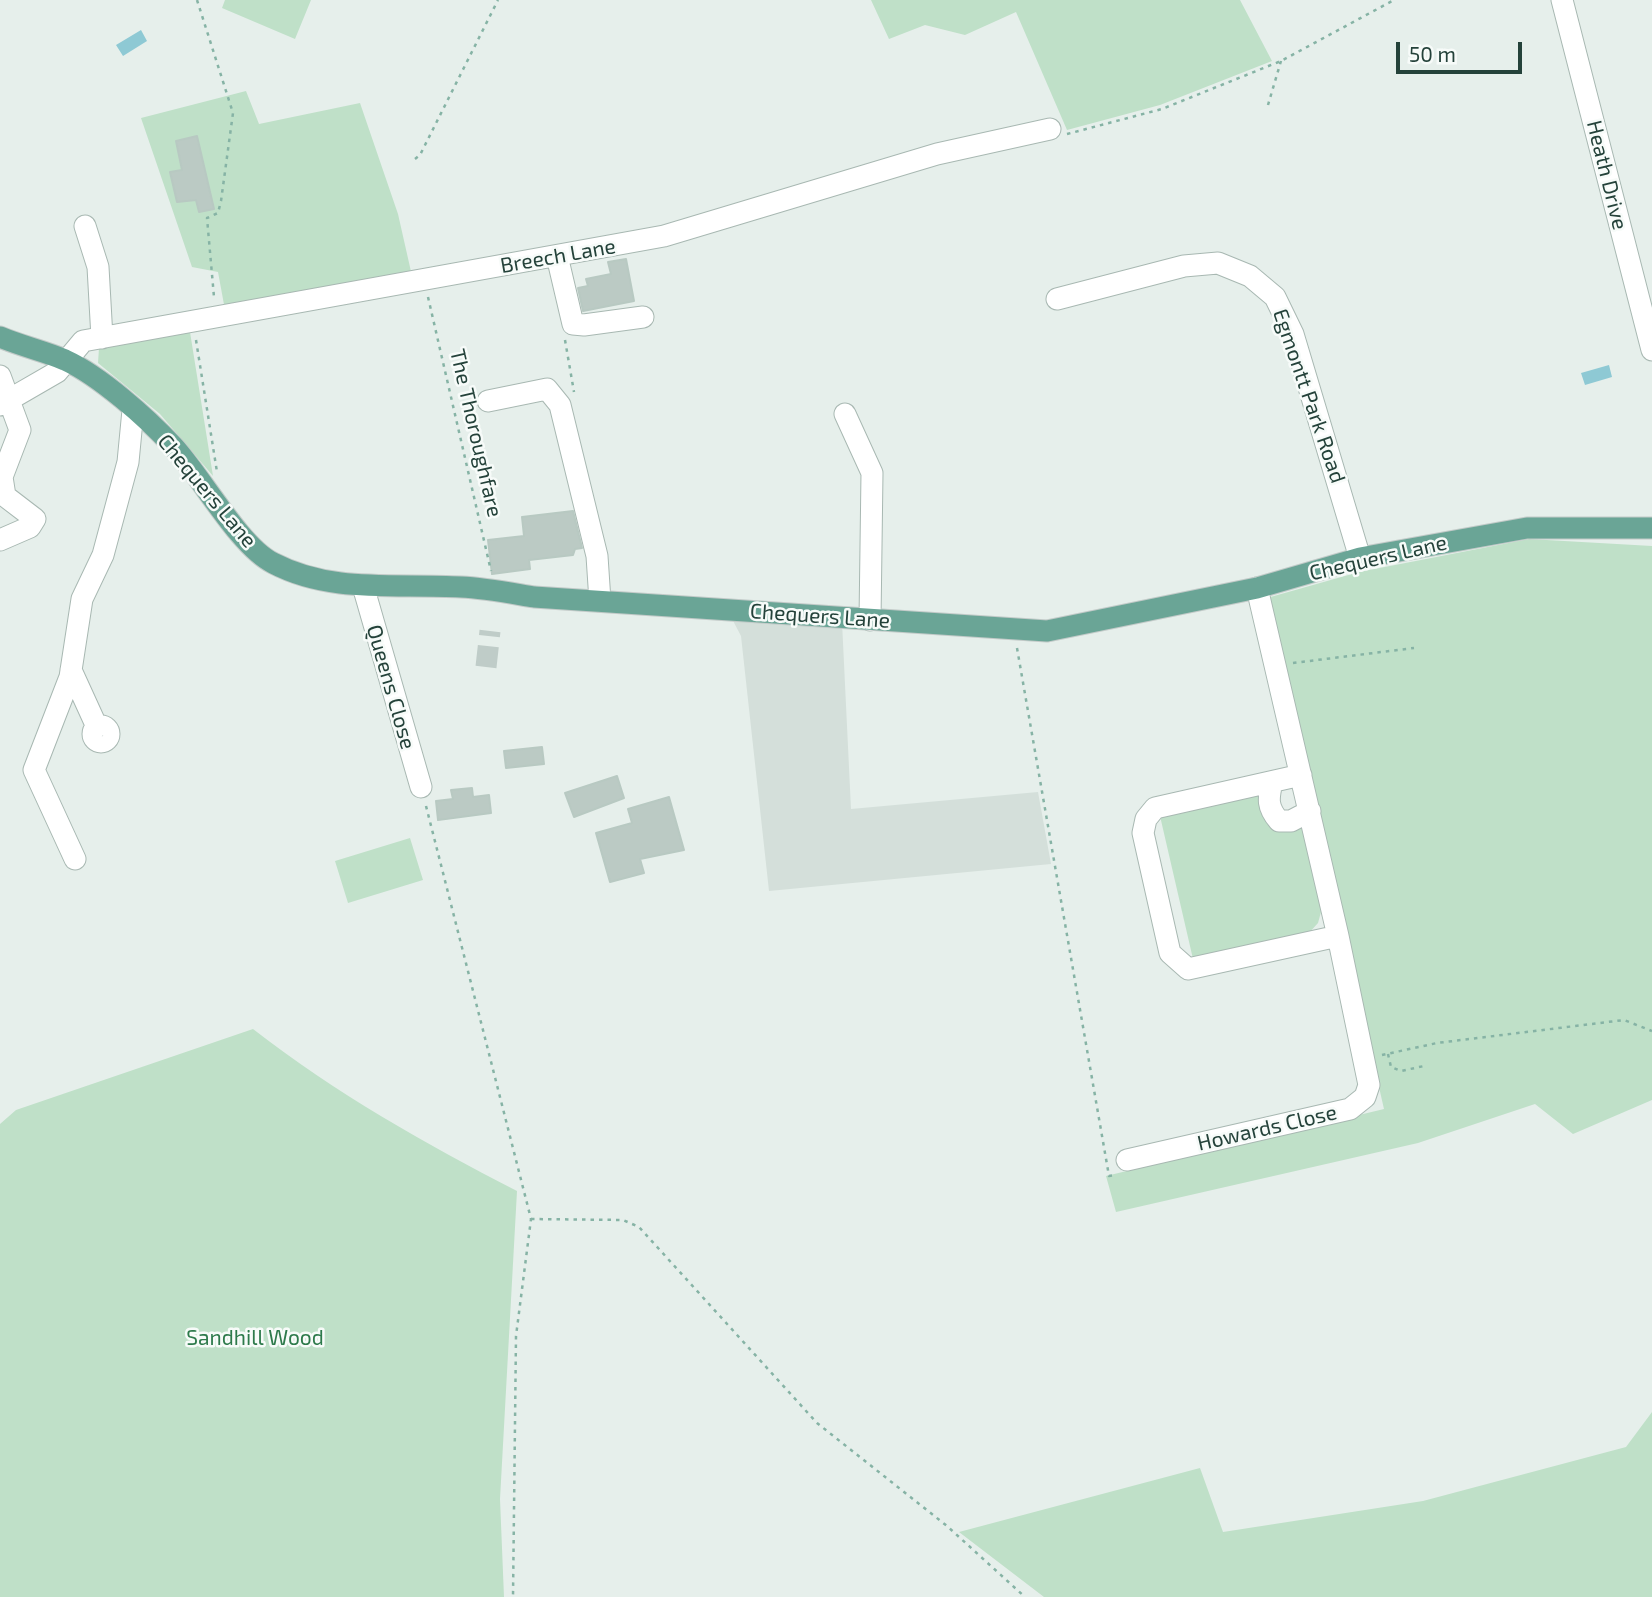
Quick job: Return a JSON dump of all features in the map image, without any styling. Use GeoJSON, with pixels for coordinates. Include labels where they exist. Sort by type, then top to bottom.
{"type":"FeatureCollection","features":[{"type":"Feature","properties":{"kind":"main road","name":"Chequers Lane"},"geometry":{"type":"LineString","coordinates":[[0,337],[66,361],[97,381],[133,410],[173,446],[249,543],[269,562],[308,577],[363,586],[462,587],[600,601],[1014,631],[1047,631],[1257,588],[1360,558],[1527,528],[1652,528]]}},
{"type":"Feature","properties":{"kind":"street","name":"Heath Drive"},"geometry":{"type":"LineString","coordinates":[[1562,0],[1652,351]]}},
{"type":"Feature","properties":{"kind":"street","name":"Breech Lane"},"geometry":{"type":"LineString","coordinates":[[4,402],[57,372],[83,341],[680,233],[937,154],[1050,129]]}},
{"type":"Feature","properties":{"kind":"street"},"geometry":{"type":"LineString","coordinates":[[85,226],[98,267],[102,338]]}},
{"type":"Feature","properties":{"kind":"street"},"geometry":{"type":"LineString","coordinates":[[557,256],[573,324],[643,317]]}},
{"type":"Feature","properties":{"kind":"street","name":"Egmontt Park Road"},"geometry":{"type":"LineString","coordinates":[[1057,299],[1184,266],[1218,263],[1251,276],[1275,297],[1293,334],[1360,558]]}},
{"type":"Feature","properties":{"kind":"street"},"geometry":{"type":"LineString","coordinates":[[0,376],[4,402],[20,430],[2,477],[5,496],[35,519],[30,527],[0,540]]}},
{"type":"Feature","properties":{"kind":"street"},"geometry":{"type":"LineString","coordinates":[[488,401],[547,389],[560,405],[597,556],[600,601]]}},
{"type":"Feature","properties":{"kind":"street"},"geometry":{"type":"LineString","coordinates":[[75,859],[34,770],[71,670],[82,599],[103,555],[128,462],[133,410]]}},
{"type":"Feature","properties":{"kind":"street"},"geometry":{"type":"LineString","coordinates":[[845,414],[872,473],[870,620]]}},
{"type":"Feature","properties":{"kind":"street","name":"Queens Close"},"geometry":{"type":"LineString","coordinates":[[363,586],[421,787]]}},
{"type":"Feature","properties":{"kind":"street","name":"Howards Close"},"geometry":{"type":"LineString","coordinates":[[1127,1160],[1350,1109],[1365,1097],[1369,1085],[1310,811],[1257,588]]}},
{"type":"Feature","properties":{"kind":"street"},"geometry":{"type":"LineString","coordinates":[[71,670],[97,727]]}},
{"type":"Feature","properties":{"kind":"street"},"geometry":{"type":"LineString","coordinates":[[1301,775],[1155,808],[1146,819],[1143,834],[1170,953],[1188,969],[1338,936]]}},
{"type":"Feature","properties":{"kind":"street"},"geometry":{"type":"LineString","coordinates":[[1272,782],[1268,799],[1270,810],[1279,821],[1292,821],[1310,811]]}},
{"type":"Feature","properties":{"kind":"path"},"geometry":{"type":"LineString","coordinates":[[197,0],[233,113],[218,213],[206,218],[214,268],[205,318],[195,332],[223,509]]}},
{"type":"Feature","properties":{"kind":"path"},"geometry":{"type":"LineString","coordinates":[[415,159],[420,155],[498,0]]}},
{"type":"Feature","properties":{"kind":"path"},"geometry":{"type":"LineString","coordinates":[[1050,129],[1070,135],[1162,109],[1280,61],[1394,0]]}},
{"type":"Feature","properties":{"kind":"path"},"geometry":{"type":"LineString","coordinates":[[1268,105],[1280,61]]}},
{"type":"Feature","properties":{"kind":"path","name":"The Thoroughfare"},"geometry":{"type":"LineString","coordinates":[[423,281],[498,592]]}},
{"type":"Feature","properties":{"kind":"path"},"geometry":{"type":"LineString","coordinates":[[1014,631],[1109,1176],[1127,1172],[1127,1160]]}},
{"type":"Feature","properties":{"kind":"path"},"geometry":{"type":"LineString","coordinates":[[1276,666],[1414,648]]}},
{"type":"Feature","properties":{"kind":"path"},"geometry":{"type":"LineString","coordinates":[[421,787],[531,1219],[516,1336],[513,1597]]}},
{"type":"Feature","properties":{"kind":"path"},"geometry":{"type":"LineString","coordinates":[[1365,1059],[1437,1042],[1623,1020],[1652,1031]]}},
{"type":"Feature","properties":{"kind":"path"},"geometry":{"type":"LineString","coordinates":[[1388,1054],[1391,1067],[1401,1071],[1424,1066]]}},
{"type":"Feature","properties":{"kind":"path"},"geometry":{"type":"LineString","coordinates":[[531,1219],[623,1220],[639,1227],[817,1423],[947,1526],[1025,1597]]}},
{"type":"Feature","properties":{"kind":"shaded area"},"geometry":{"type":"Polygon","coordinates":[[[730,615],[842,622],[851,809],[1038,792],[1051,864],[769,891],[741,636],[730,615]]]}},
{"type":"Feature","properties":{"kind":"green space"},"geometry":{"type":"Polygon","coordinates":[[[225,0],[311,0],[295,39],[222,8],[225,0]]]}},
{"type":"Feature","properties":{"kind":"green space"},"geometry":{"type":"Polygon","coordinates":[[[871,0],[1240,0],[1272,61],[1160,105],[1067,130],[1016,12],[965,35],[925,25],[889,39],[871,0]]]}},
{"type":"Feature","properties":{"kind":"green space"},"geometry":{"type":"Polygon","coordinates":[[[246,91],[259,124],[360,103],[398,214],[412,276],[225,310],[218,272],[192,267],[141,118],[246,91]]]}},
{"type":"Feature","properties":{"kind":"green space"},"geometry":{"type":"Polygon","coordinates":[[[190,332],[213,476],[160,414],[98,363],[99,348],[190,332]]]}},
{"type":"Feature","properties":{"kind":"green space"},"geometry":{"type":"Polygon","coordinates":[[[1529,539],[1652,546],[1652,1100],[1573,1134],[1535,1104],[1418,1143],[1116,1212],[1106,1176],[1384,1109],[1267,598],[1359,572],[1529,539]]]}},
{"type":"Feature","properties":{"kind":"green space"},"geometry":{"type":"Polygon","coordinates":[[[1261,791],[1262,803],[1305,825],[1321,912],[1318,923],[1308,934],[1193,959],[1160,816],[1261,791]]]}},
{"type":"Feature","properties":{"kind":"green space"},"geometry":{"type":"Polygon","coordinates":[[[410,838],[423,880],[348,903],[335,861],[410,838]]]}},
{"type":"Feature","properties":{"kind":"green space","name":"Sandhill Wood"},"geometry":{"type":"Polygon","coordinates":[[[253,1029],[316,1075],[381,1116],[517,1191],[500,1499],[504,1597],[0,1597],[0,1124],[16,1110],[253,1029]]]}},
{"type":"Feature","properties":{"kind":"green space"},"geometry":{"type":"Polygon","coordinates":[[[1652,1412],[1652,1597],[1044,1597],[959,1532],[1200,1468],[1223,1532],[1423,1501],[1626,1447],[1652,1412]]]}},
{"type":"Feature","properties":{"kind":"water"},"geometry":{"type":"Polygon","coordinates":[[[141,30],[147,41],[123,56],[116,45],[141,30]]]}},
{"type":"Feature","properties":{"kind":"water"},"geometry":{"type":"Polygon","coordinates":[[[1609,365],[1612,377],[1585,385],[1581,373],[1609,365]]]}},
{"type":"Feature","properties":{"kind":"building"},"geometry":{"type":"Polygon","coordinates":[[[197,136],[214,209],[199,212],[196,200],[177,202],[170,172],[182,170],[176,141],[197,136]]]}},
{"type":"Feature","properties":{"kind":"building"},"geometry":{"type":"Polygon","coordinates":[[[626,259],[634,301],[583,311],[578,288],[588,286],[586,279],[611,274],[608,262],[626,259]]]}},
{"type":"Feature","properties":{"kind":"building"},"geometry":{"type":"Polygon","coordinates":[[[573,511],[582,548],[575,549],[573,555],[529,560],[530,569],[492,574],[488,540],[524,536],[522,517],[573,511]]]}},
{"type":"Feature","properties":{"kind":"building"},"geometry":{"type":"Polygon","coordinates":[[[542,747],[544,764],[506,768],[504,751],[542,747]]]}},
{"type":"Feature","properties":{"kind":"building"},"geometry":{"type":"Polygon","coordinates":[[[617,776],[624,798],[574,817],[565,793],[617,776]]]}},
{"type":"Feature","properties":{"kind":"building"},"geometry":{"type":"Polygon","coordinates":[[[472,788],[473,797],[489,795],[491,813],[438,820],[436,801],[453,799],[451,790],[472,788]]]}},
{"type":"Feature","properties":{"kind":"building"},"geometry":{"type":"Polygon","coordinates":[[[669,797],[684,850],[640,859],[644,873],[610,882],[596,833],[632,823],[628,809],[669,797]]]}},
{"type":"Feature","properties":{"kind":"tunnel"},"geometry":{"type":"LineString","coordinates":[[486,667],[490,631]]}}]}
